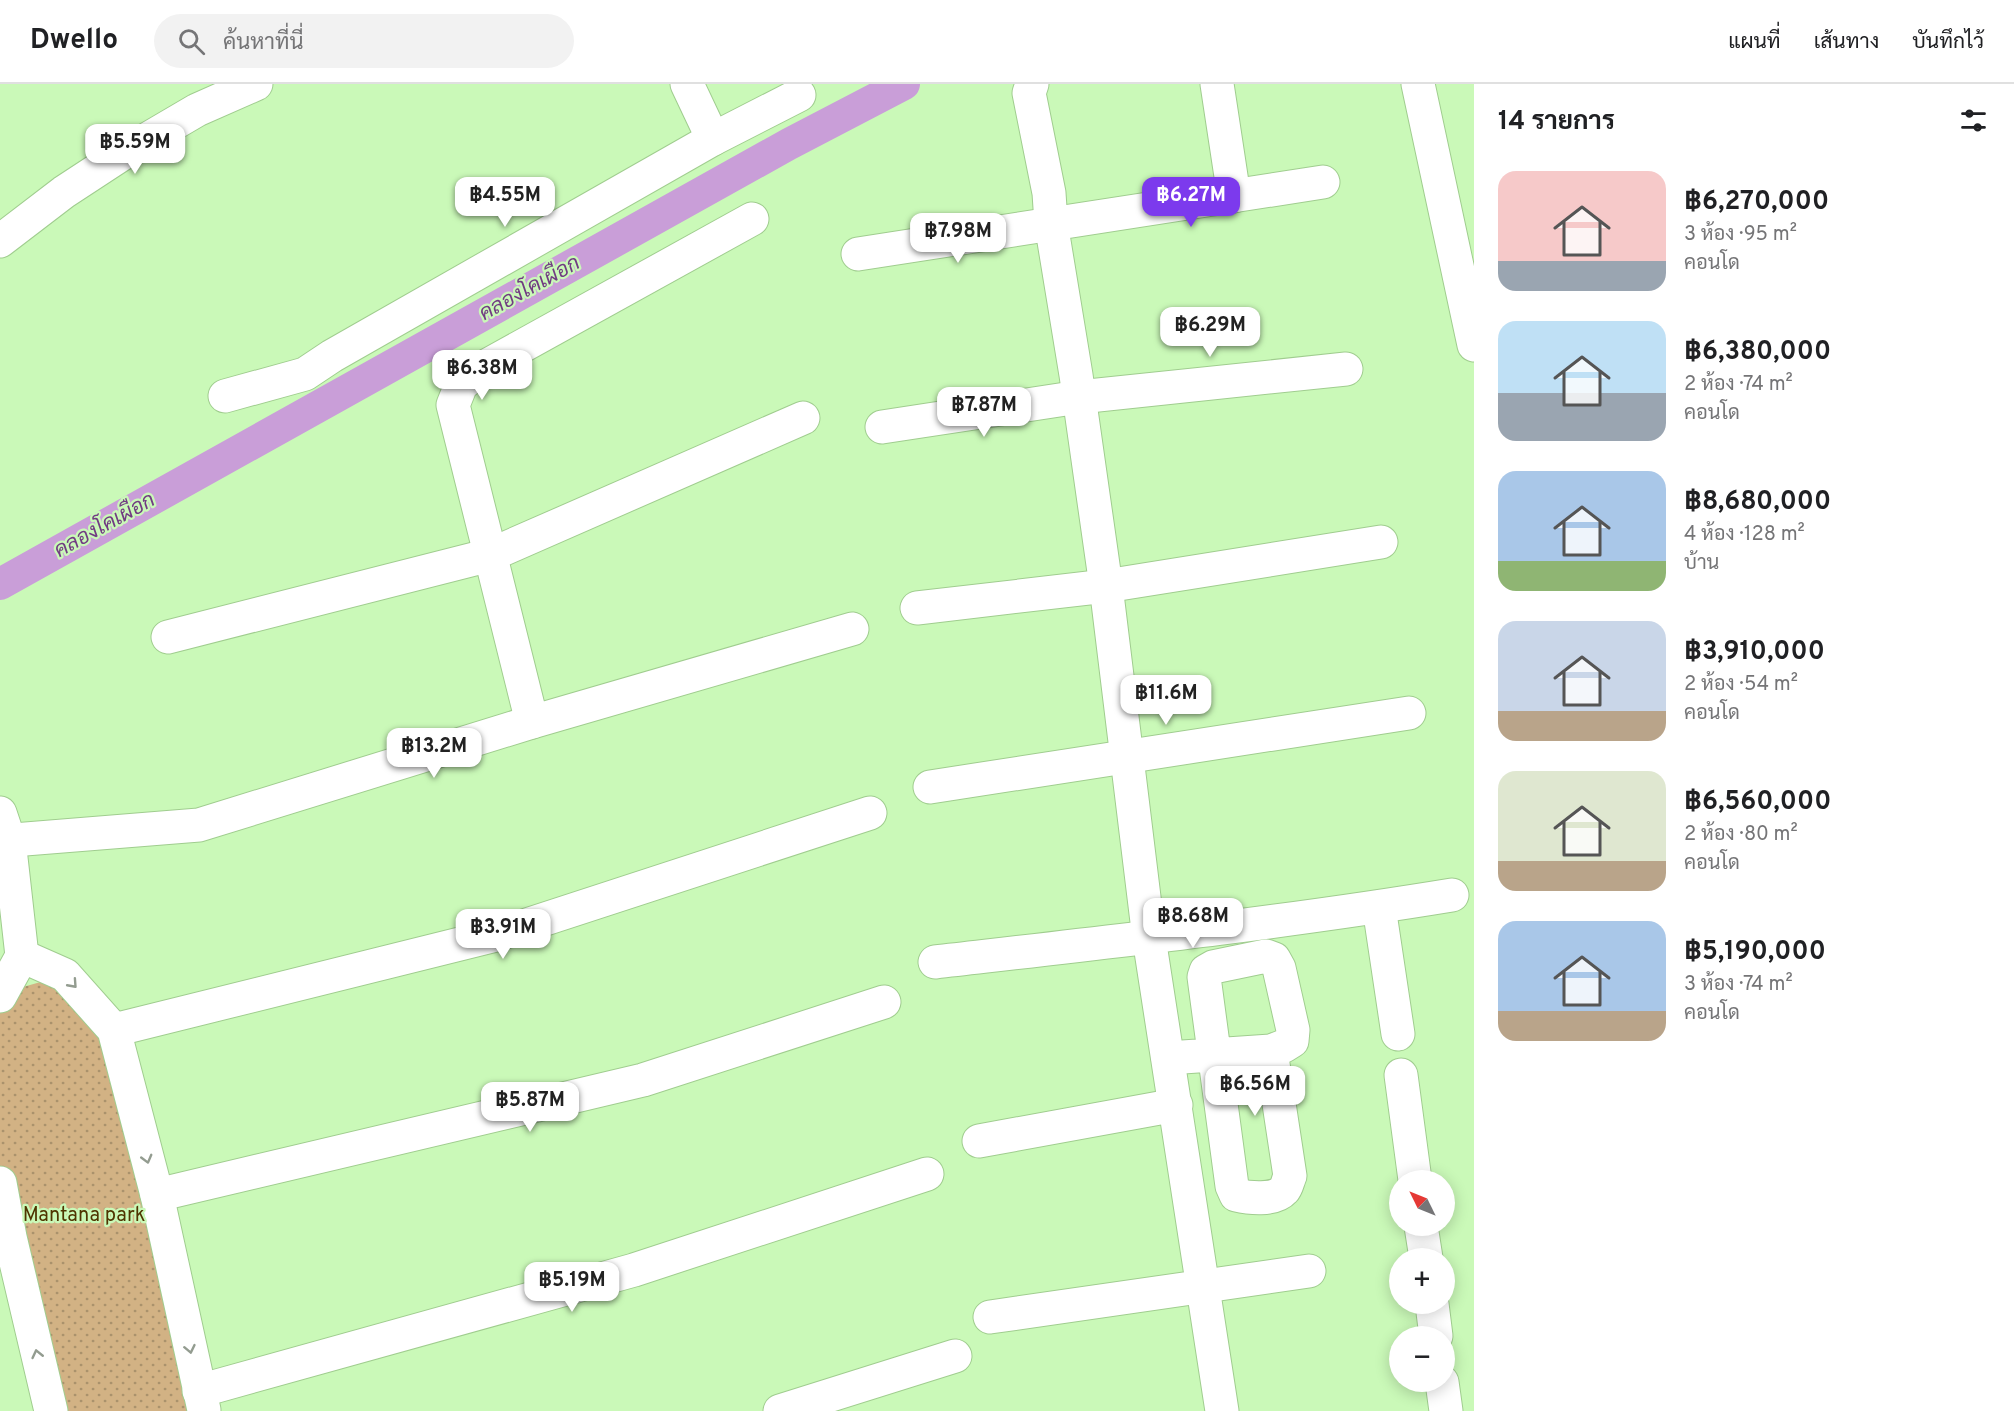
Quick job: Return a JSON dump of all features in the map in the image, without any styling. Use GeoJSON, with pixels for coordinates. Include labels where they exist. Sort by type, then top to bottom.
{"type":"FeatureCollection","features":[{"type":"Feature","properties":{"kind":"street"},"geometry":{"type":"LineString","coordinates":[[0,242],[64,192],[122,154],[197,110],[256,84]]}},
{"type":"Feature","properties":{"kind":"street"},"geometry":{"type":"LineString","coordinates":[[687,84],[713,139]]}},
{"type":"Feature","properties":{"kind":"street"},"geometry":{"type":"LineString","coordinates":[[1032,84],[1029,93],[1049,193],[1051,224],[1106,586],[1149,938],[1222,1411]]}},
{"type":"Feature","properties":{"kind":"street"},"geometry":{"type":"LineString","coordinates":[[1217,84],[1234,196]]}},
{"type":"Feature","properties":{"kind":"street"},"geometry":{"type":"LineString","coordinates":[[1418,84],[1474,345]]}},
{"type":"Feature","properties":{"kind":"street"},"geometry":{"type":"LineString","coordinates":[[225,396],[305,374],[343,350],[713,139],[799,95]]}},
{"type":"Feature","properties":{"kind":"street"},"geometry":{"type":"LineString","coordinates":[[858,254],[1323,182]]}},
{"type":"Feature","properties":{"kind":"street"},"geometry":{"type":"LineString","coordinates":[[532,722],[453,405],[461,385],[479,370],[752,219]]}},
{"type":"Feature","properties":{"kind":"street"},"geometry":{"type":"LineString","coordinates":[[882,427],[1079,397],[1346,369]]}},
{"type":"Feature","properties":{"kind":"street"},"geometry":{"type":"LineString","coordinates":[[168,637],[490,555],[804,418]]}},
{"type":"Feature","properties":{"kind":"street"},"geometry":{"type":"LineString","coordinates":[[917,608],[1106,586],[1381,542]]}},
{"type":"Feature","properties":{"kind":"street"},"geometry":{"type":"LineString","coordinates":[[0,996],[22,956],[3,831],[199,825],[532,722],[852,629]]}},
{"type":"Feature","properties":{"kind":"street"},"geometry":{"type":"LineString","coordinates":[[930,787],[1409,713]]}},
{"type":"Feature","properties":{"kind":"street"},"geometry":{"type":"LineString","coordinates":[[114,1030],[496,935],[870,813]]}},
{"type":"Feature","properties":{"kind":"street"},"geometry":{"type":"LineString","coordinates":[[935,963],[1149,938],[1452,895]]}},
{"type":"Feature","properties":{"kind":"street"},"geometry":{"type":"LineString","coordinates":[[1379,907],[1398,1034]]}},
{"type":"Feature","properties":{"kind":"street"},"geometry":{"type":"LineString","coordinates":[[22,956],[65,975],[114,1030],[157,1195],[202,1401],[634,1270],[927,1174]]}},
{"type":"Feature","properties":{"kind":"street"},"geometry":{"type":"LineString","coordinates":[[1168,1058],[1215,1053],[1270,1051],[1292,1041],[1293,1030],[1279,968],[1274,959],[1266,956],[1213,967],[1206,971],[1204,977],[1215,1053],[1232,1186],[1236,1195],[1270,1196],[1283,1190],[1290,1176],[1270,1051]]}},
{"type":"Feature","properties":{"kind":"street"},"geometry":{"type":"LineString","coordinates":[[157,1195],[644,1080],[884,1002]]}},
{"type":"Feature","properties":{"kind":"street"},"geometry":{"type":"LineString","coordinates":[[1401,1075],[1414,1170]]}},
{"type":"Feature","properties":{"kind":"street"},"geometry":{"type":"LineString","coordinates":[[979,1141],[1176,1106]]}},
{"type":"Feature","properties":{"kind":"street"},"geometry":{"type":"LineString","coordinates":[[0,1183],[5,1239],[51,1411]]}},
{"type":"Feature","properties":{"kind":"street"},"geometry":{"type":"LineString","coordinates":[[990,1317],[1308,1271]]}},
{"type":"Feature","properties":{"kind":"street"},"geometry":{"type":"LineString","coordinates":[[780,1411],[955,1356]]}},
{"type":"Feature","properties":{"kind":"street"},"geometry":{"type":"LineString","coordinates":[[1443,1392],[1446,1411]]}},
{"type":"Feature","properties":{"kind":"green space","name":"Mantana park"},"geometry":{"type":"Polygon","coordinates":[[[65,975],[114,1030],[205,1411],[51,1411],[0,1182],[0,996],[2,993],[65,975]]]}},
{"type":"Feature","properties":{"kind":"waterway","name":"คลองโคเผือก"},"geometry":{"type":"LineString","coordinates":[[0,584],[789,144],[904,84]]}}]}
